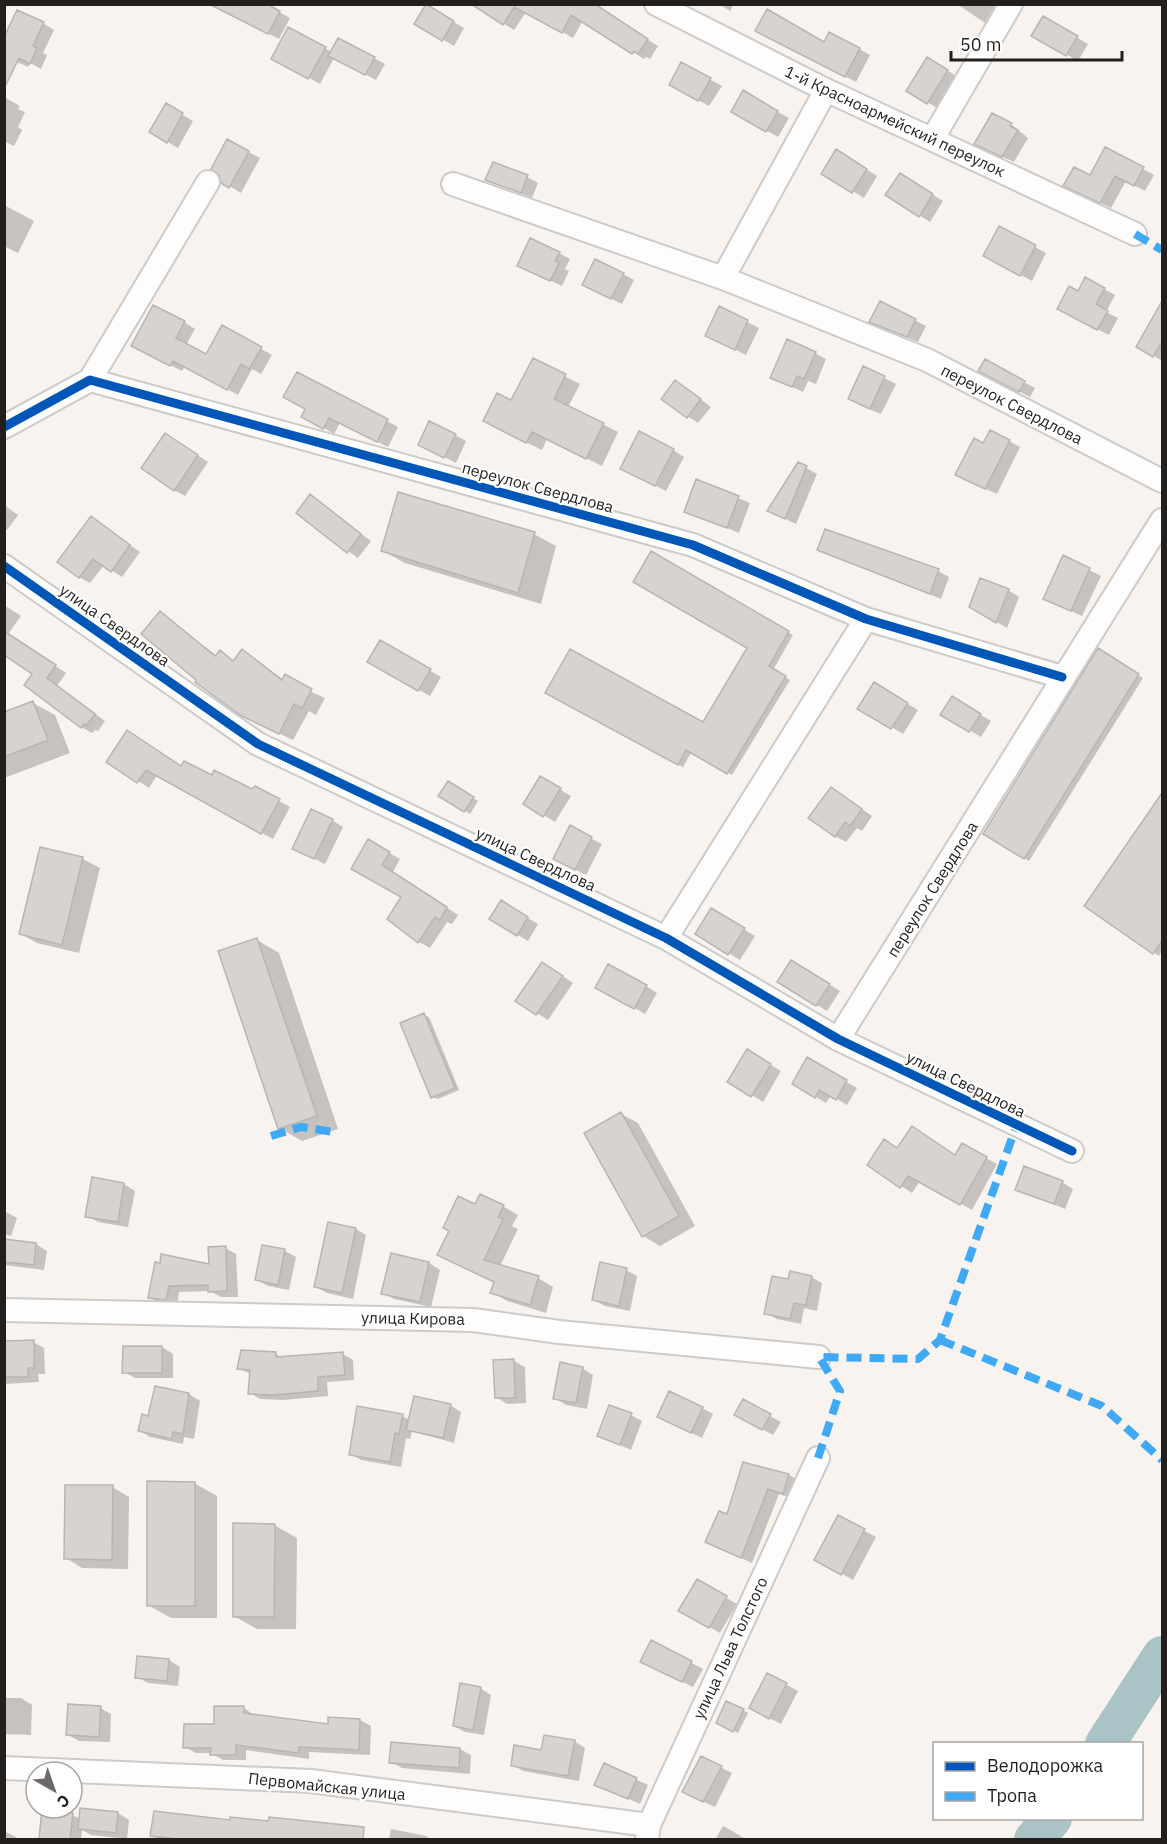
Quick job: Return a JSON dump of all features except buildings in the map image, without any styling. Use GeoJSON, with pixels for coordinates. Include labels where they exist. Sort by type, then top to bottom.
{"type":"FeatureCollection","features":[{"type":"Feature","properties":{"kind":"street","name":"1-й Красноармейский переулок"},"geometry":{"type":"LineString","coordinates":[[656,4],[826,90],[1135,234]]}},
{"type":"Feature","properties":{"kind":"street"},"geometry":{"type":"LineString","coordinates":[[933,138],[1011,4]]}},
{"type":"Feature","properties":{"kind":"street"},"geometry":{"type":"LineString","coordinates":[[723,278],[826,90]]}},
{"type":"Feature","properties":{"kind":"street"},"geometry":{"type":"LineString","coordinates":[[4,427],[90,380],[208,182]]}},
{"type":"Feature","properties":{"kind":"street","name":"переулок Свердлова"},"geometry":{"type":"LineString","coordinates":[[453,184],[723,278],[927,360],[1162,482]]}},
{"type":"Feature","properties":{"kind":"street","name":"переулок Свердлова"},"geometry":{"type":"LineString","coordinates":[[90,380],[693,545],[866,619],[1062,677]]}},
{"type":"Feature","properties":{"kind":"street","name":"переулок Свердлова"},"geometry":{"type":"LineString","coordinates":[[838,1039],[1162,520]]}},
{"type":"Feature","properties":{"kind":"street","name":"улица Свердлова"},"geometry":{"type":"LineString","coordinates":[[4,566],[258,744],[666,938],[838,1039],[1072,1151]]}},
{"type":"Feature","properties":{"kind":"street"},"geometry":{"type":"LineString","coordinates":[[666,938],[866,619]]}},
{"type":"Feature","properties":{"kind":"street","name":"улица Кирова"},"geometry":{"type":"LineString","coordinates":[[4,1310],[473,1320],[559,1332],[819,1357]]}},
{"type":"Feature","properties":{"kind":"street","name":"улица Льва Толстого"},"geometry":{"type":"LineString","coordinates":[[648,1832],[818,1458]]}},
{"type":"Feature","properties":{"kind":"street","name":"Первомайская улица"},"geometry":{"type":"LineString","coordinates":[[4,1768],[311,1781],[648,1832]]}},
{"type":"Feature","properties":{"kind":"waterway"},"geometry":{"type":"LineString","coordinates":[[1106,1742],[1162,1656]]}},
{"type":"Feature","properties":{"kind":"waterway"},"geometry":{"type":"LineString","coordinates":[[1034,1840],[1050,1820]]}},
{"type":"Feature","properties":{"kind":"marked path"},"geometry":{"type":"LineString","coordinates":[[1135,234],[1162,250]]}},
{"type":"Feature","properties":{"kind":"marked path"},"geometry":{"type":"LineString","coordinates":[[818,1458],[840,1391],[819,1357],[918,1359],[940,1340],[1017,1124]]}},
{"type":"Feature","properties":{"kind":"marked path"},"geometry":{"type":"LineString","coordinates":[[271,1136],[301,1127],[334,1132]]}},
{"type":"Feature","properties":{"kind":"marked path"},"geometry":{"type":"LineString","coordinates":[[940,1340],[1102,1406],[1162,1460]]}},
{"type":"Feature","properties":{"kind":"cycle path"},"geometry":{"type":"LineString","coordinates":[[4,427],[90,380],[693,545],[866,619],[1062,677]]}},
{"type":"Feature","properties":{"kind":"cycle path"},"geometry":{"type":"LineString","coordinates":[[4,566],[258,744],[666,938],[838,1039],[1072,1151]]}}]}
